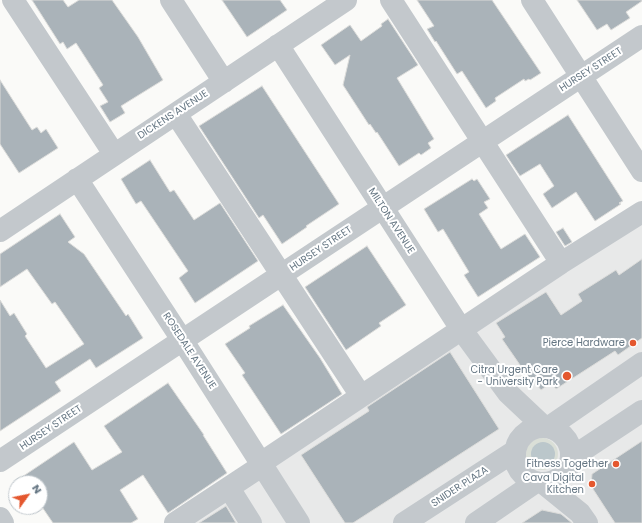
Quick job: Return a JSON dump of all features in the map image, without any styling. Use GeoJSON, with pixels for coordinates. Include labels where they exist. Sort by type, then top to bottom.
{"type":"FeatureCollection","features":[{"type":"Feature","properties":{"kind":"street"},"geometry":{"type":"LineString","coordinates":[[13,0],[114,154]]}},
{"type":"Feature","properties":{"kind":"street"},"geometry":{"type":"LineString","coordinates":[[171,0],[224,82]]}},
{"type":"Feature","properties":{"kind":"street"},"geometry":{"type":"LineString","coordinates":[[391,0],[562,263]]}},
{"type":"Feature","properties":{"kind":"street"},"geometry":{"type":"LineString","coordinates":[[532,0],[642,171]]}},
{"type":"Feature","properties":{"kind":"street","name":"DICKENS AVENUE"},"geometry":{"type":"LineString","coordinates":[[0,231],[278,46],[338,2]]}},
{"type":"Feature","properties":{"kind":"street","name":"HURSEY STREET"},"geometry":{"type":"LineString","coordinates":[[0,461],[642,36]]}},
{"type":"Feature","properties":{"kind":"street","name":"MILTON AVENUE"},"geometry":{"type":"LineString","coordinates":[[278,46],[461,329],[508,393],[546,427]]}},
{"type":"Feature","properties":{"kind":"street"},"geometry":{"type":"LineString","coordinates":[[176,114],[361,396]]}},
{"type":"Feature","properties":{"kind":"street","name":"ROSEDALE AVENUE"},"geometry":{"type":"LineString","coordinates":[[77,180],[182,340],[299,523]]}},
{"type":"Feature","properties":{"kind":"street"},"geometry":{"type":"LineString","coordinates":[[175,523],[229,488],[361,396],[461,329],[642,212]]}},
{"type":"Feature","properties":{"kind":"street"},"geometry":{"type":"LineString","coordinates":[[546,427],[642,363]]}},
{"type":"Feature","properties":{"kind":"street","name":"MILTON AVENUE"},"geometry":{"type":"LineString","coordinates":[[508,393],[516,446]]}},
{"type":"Feature","properties":{"kind":"street"},"geometry":{"type":"LineString","coordinates":[[476,523],[540,483],[552,482],[559,478],[565,473],[570,462],[642,411]]}},
{"type":"Feature","properties":{"kind":"street"},"geometry":{"type":"LineString","coordinates":[[535,427],[546,427],[558,431],[566,438],[570,448],[570,462],[584,518],[540,483],[527,478],[520,471],[516,461],[516,446],[528,431],[535,427]]}},
{"type":"Feature","properties":{"kind":"street","name":"SNIDER PLAZA"},"geometry":{"type":"LineString","coordinates":[[404,523],[516,446]]}},
{"type":"Feature","properties":{"kind":"street"},"geometry":{"type":"LineString","coordinates":[[229,488],[251,523]]}},
{"type":"Feature","properties":{"kind":"street"},"geometry":{"type":"LineString","coordinates":[[0,518],[3,523]]}},
{"type":"Feature","properties":{"kind":"shaded area"},"geometry":{"type":"Polygon","coordinates":[[[642,218],[642,523],[182,523],[642,218]]]}},
{"type":"Feature","properties":{"kind":"shaded area"},"geometry":{"type":"Polygon","coordinates":[[[542,438],[548,439],[555,445],[558,454],[557,460],[551,467],[542,470],[536,469],[529,463],[526,454],[527,448],[533,441],[542,438]]]}},
{"type":"Feature","properties":{"kind":"shaded area"},"geometry":{"type":"Polygon","coordinates":[[[543,442],[548,443],[554,449],[554,459],[548,465],[543,466],[538,465],[532,459],[531,454],[532,449],[538,443],[543,442]]]}},
{"type":"Feature","properties":{"kind":"building"},"geometry":{"type":"Polygon","coordinates":[[[32,0],[63,0],[68,7],[79,0],[112,0],[138,37],[163,80],[121,106],[125,113],[110,122],[100,106],[108,102],[99,88],[103,85],[76,43],[67,49],[63,42],[60,44],[32,0]]]}},
{"type":"Feature","properties":{"kind":"building"},"geometry":{"type":"Polygon","coordinates":[[[222,0],[280,0],[287,10],[247,37],[222,0]]]}},
{"type":"Feature","properties":{"kind":"building"},"geometry":{"type":"Polygon","coordinates":[[[417,0],[492,0],[541,73],[530,80],[525,81],[524,79],[495,98],[496,101],[486,108],[462,71],[457,74],[436,41],[435,42],[427,29],[434,26],[417,0]]]}},
{"type":"Feature","properties":{"kind":"building"},"geometry":{"type":"Polygon","coordinates":[[[577,0],[642,1],[626,12],[630,18],[611,30],[607,24],[597,30],[577,0]]]}},
{"type":"Feature","properties":{"kind":"building"},"geometry":{"type":"Polygon","coordinates":[[[388,19],[418,65],[397,78],[434,139],[428,143],[431,148],[421,155],[419,153],[399,166],[377,132],[376,133],[370,124],[369,125],[343,85],[350,55],[335,65],[321,45],[350,25],[361,41],[382,26],[381,24],[388,19]]]}},
{"type":"Feature","properties":{"kind":"building"},"geometry":{"type":"Polygon","coordinates":[[[0,80],[32,130],[37,127],[41,133],[46,129],[58,148],[19,173],[0,144],[0,80]]]}},
{"type":"Feature","properties":{"kind":"building"},"geometry":{"type":"Polygon","coordinates":[[[262,86],[339,204],[282,244],[263,215],[259,218],[199,126],[262,86]]]}},
{"type":"Feature","properties":{"kind":"building"},"geometry":{"type":"Polygon","coordinates":[[[568,115],[623,201],[619,203],[621,204],[595,221],[576,192],[552,208],[543,194],[554,186],[540,164],[520,176],[506,155],[568,115]]]}},
{"type":"Feature","properties":{"kind":"building"},"geometry":{"type":"Polygon","coordinates":[[[150,160],[170,192],[174,190],[194,220],[220,203],[258,261],[195,303],[179,278],[188,271],[141,201],[136,204],[121,179],[150,160]]]}},
{"type":"Feature","properties":{"kind":"building"},"geometry":{"type":"Polygon","coordinates":[[[472,179],[474,181],[477,179],[490,199],[484,202],[488,208],[479,214],[501,249],[525,234],[540,257],[478,297],[464,275],[469,272],[443,229],[438,232],[424,209],[472,179]]]}},
{"type":"Feature","properties":{"kind":"building"},"geometry":{"type":"Polygon","coordinates":[[[60,214],[75,237],[68,242],[84,254],[126,316],[128,314],[143,338],[96,368],[90,359],[55,382],[61,391],[0,431],[0,300],[10,316],[14,313],[27,334],[25,336],[46,368],[84,344],[55,302],[52,304],[27,269],[0,287],[0,254],[60,214]]]}},
{"type":"Feature","properties":{"kind":"building"},"geometry":{"type":"Polygon","coordinates":[[[563,228],[572,242],[565,246],[556,232],[563,228]]]}},
{"type":"Feature","properties":{"kind":"building"},"geometry":{"type":"Polygon","coordinates":[[[367,246],[406,305],[379,323],[381,326],[346,350],[305,287],[367,246]]]}},
{"type":"Feature","properties":{"kind":"building"},"geometry":{"type":"Polygon","coordinates":[[[642,259],[642,338],[618,355],[615,351],[556,389],[551,383],[541,390],[531,377],[529,378],[502,339],[505,337],[496,323],[546,292],[561,315],[582,301],[578,294],[616,270],[619,275],[642,259]]]}},
{"type":"Feature","properties":{"kind":"building"},"geometry":{"type":"Polygon","coordinates":[[[283,305],[320,358],[342,394],[281,434],[242,375],[245,373],[225,344],[250,328],[249,326],[283,305]]]}},
{"type":"Feature","properties":{"kind":"building"},"geometry":{"type":"Polygon","coordinates":[[[450,352],[499,429],[353,523],[345,523],[301,455],[369,411],[367,407],[450,352]]]}},
{"type":"Feature","properties":{"kind":"building"},"geometry":{"type":"Polygon","coordinates":[[[168,383],[204,435],[227,473],[168,513],[143,475],[120,490],[138,519],[131,523],[53,523],[48,515],[48,475],[25,475],[74,442],[92,470],[122,452],[104,426],[168,383]]]}},
{"type":"Feature","properties":{"kind":"building"},"geometry":{"type":"Polygon","coordinates":[[[642,441],[642,523],[615,523],[591,486],[592,474],[642,441]]]}},
{"type":"Feature","properties":{"kind":"building"},"geometry":{"type":"Polygon","coordinates":[[[226,506],[236,523],[199,523],[226,506]]]}},
{"type":"Feature","properties":{"kind":"building"},"geometry":{"type":"Polygon","coordinates":[[[542,510],[561,514],[572,523],[522,523],[542,510]]]}},
{"type":"Feature","properties":{"kind":"place","name":"Pierce Hardware"},"geometry":{"type":"Point","coordinates":[633,343]}},
{"type":"Feature","properties":{"kind":"place","name":"Citra Urgent Care - University Park"},"geometry":{"type":"Point","coordinates":[567,376]}},
{"type":"Feature","properties":{"kind":"place","name":"Fitness Together"},"geometry":{"type":"Point","coordinates":[616,464]}},
{"type":"Feature","properties":{"kind":"place","name":"Cava Digital Kitchen"},"geometry":{"type":"Point","coordinates":[592,484]}}]}
